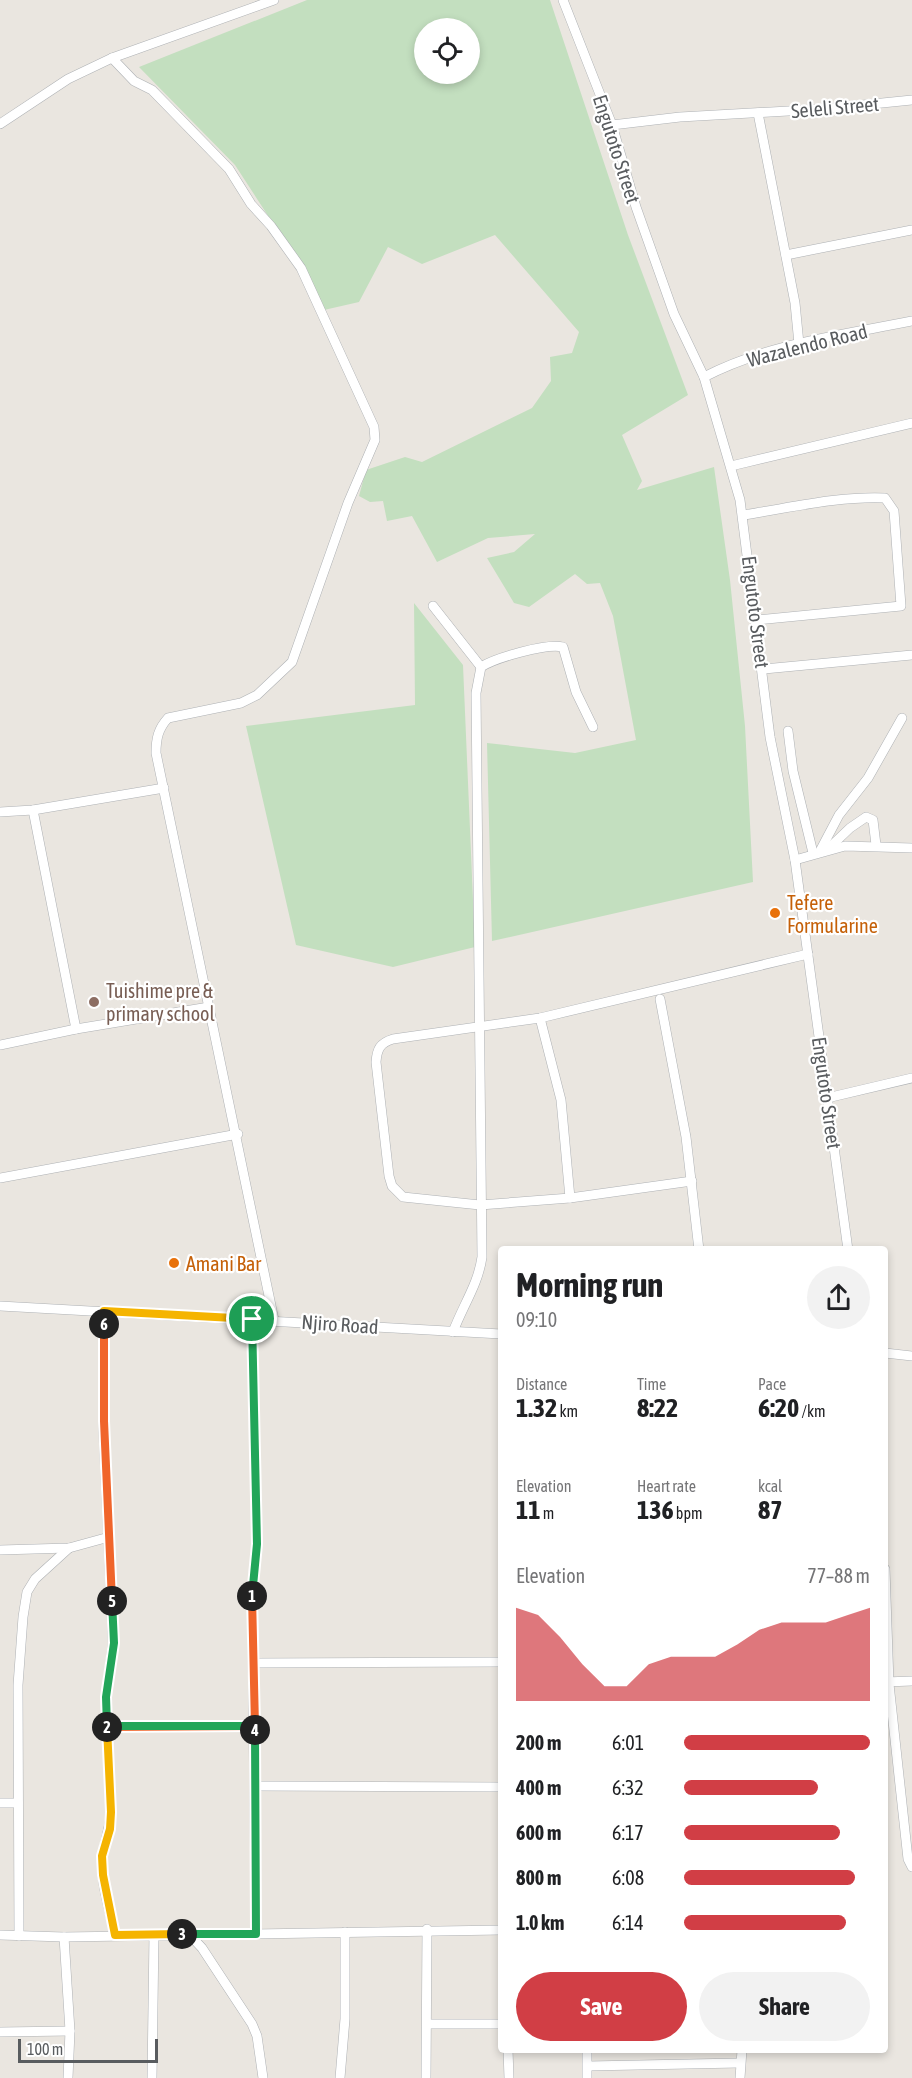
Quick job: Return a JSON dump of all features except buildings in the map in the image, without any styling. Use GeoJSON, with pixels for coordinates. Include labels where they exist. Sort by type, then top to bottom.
{"type":"FeatureCollection","features":[{"type":"Feature","properties":{"kind":"street"},"geometry":{"type":"LineString","coordinates":[[0,124],[5,117],[68,79],[112,58],[274,0]]}},
{"type":"Feature","properties":{"kind":"street","name":"Engutoto Street"},"geometry":{"type":"LineString","coordinates":[[563,0],[612,125],[633,197],[674,314],[704,377],[743,515],[764,669],[770,737],[795,860],[847,1246]]}},
{"type":"Feature","properties":{"kind":"street"},"geometry":{"type":"LineString","coordinates":[[112,58],[134,81],[152,90],[230,169],[251,204],[271,226],[288,253],[302,268],[374,427],[375,440],[348,503],[292,662],[257,695],[241,702],[168,718],[161,726],[156,740],[156,753],[238,1134],[274,1320]]}},
{"type":"Feature","properties":{"kind":"street","name":"Seleli Street"},"geometry":{"type":"LineString","coordinates":[[612,125],[681,117],[758,113],[912,99]]}},
{"type":"Feature","properties":{"kind":"street"},"geometry":{"type":"LineString","coordinates":[[758,113],[786,255],[799,344]]}},
{"type":"Feature","properties":{"kind":"street"},"geometry":{"type":"LineString","coordinates":[[786,255],[912,230]]}},
{"type":"Feature","properties":{"kind":"street","name":"Wazalendo Road"},"geometry":{"type":"LineString","coordinates":[[704,377],[742,361],[799,344],[912,321]]}},
{"type":"Feature","properties":{"kind":"street"},"geometry":{"type":"LineString","coordinates":[[731,466],[912,423]]}},
{"type":"Feature","properties":{"kind":"street"},"geometry":{"type":"LineString","coordinates":[[743,515],[830,501],[877,498],[885,498],[894,511],[901,606],[757,620]]}},
{"type":"Feature","properties":{"kind":"street"},"geometry":{"type":"LineString","coordinates":[[433,606],[481,667],[476,693],[480,1276],[453,1332]]}},
{"type":"Feature","properties":{"kind":"street"},"geometry":{"type":"LineString","coordinates":[[481,667],[505,658],[553,646],[563,647],[567,653],[576,692],[593,727]]}},
{"type":"Feature","properties":{"kind":"street"},"geometry":{"type":"LineString","coordinates":[[764,669],[912,655]]}},
{"type":"Feature","properties":{"kind":"street"},"geometry":{"type":"LineString","coordinates":[[821,851],[839,815],[873,770],[902,718]]}},
{"type":"Feature","properties":{"kind":"street"},"geometry":{"type":"LineString","coordinates":[[788,731],[793,771],[821,851]]}},
{"type":"Feature","properties":{"kind":"street"},"geometry":{"type":"LineString","coordinates":[[0,812],[33,810],[164,788]]}},
{"type":"Feature","properties":{"kind":"street"},"geometry":{"type":"LineString","coordinates":[[33,810],[76,1029]]}},
{"type":"Feature","properties":{"kind":"street"},"geometry":{"type":"LineString","coordinates":[[821,851],[866,817],[873,820],[876,845]]}},
{"type":"Feature","properties":{"kind":"street"},"geometry":{"type":"LineString","coordinates":[[795,860],[821,851],[876,845],[912,848]]}},
{"type":"Feature","properties":{"kind":"street"},"geometry":{"type":"LineString","coordinates":[[692,1181],[570,1198],[480,1205],[408,1199],[397,1193],[389,1176],[376,1062],[377,1052],[382,1043],[393,1039],[540,1018],[808,954]]}},
{"type":"Feature","properties":{"kind":"street"},"geometry":{"type":"LineString","coordinates":[[660,999],[692,1181],[699,1246]]}},
{"type":"Feature","properties":{"kind":"street"},"geometry":{"type":"LineString","coordinates":[[0,1045],[76,1029],[209,1007]]}},
{"type":"Feature","properties":{"kind":"street"},"geometry":{"type":"LineString","coordinates":[[540,1018],[561,1100],[570,1198]]}},
{"type":"Feature","properties":{"kind":"street"},"geometry":{"type":"LineString","coordinates":[[827,1098],[912,1078]]}},
{"type":"Feature","properties":{"kind":"street"},"geometry":{"type":"LineString","coordinates":[[0,1178],[238,1134]]}},
{"type":"Feature","properties":{"kind":"street","name":"Njiro Road"},"geometry":{"type":"LineString","coordinates":[[0,1306],[498,1334]]}},
{"type":"Feature","properties":{"kind":"street"},"geometry":{"type":"LineString","coordinates":[[104,1311],[104,1421],[114,1643],[106,1697],[111,1812],[110,1829],[102,1856],[103,1875],[115,1935]]}},
{"type":"Feature","properties":{"kind":"street"},"geometry":{"type":"LineString","coordinates":[[252,1319],[257,1499],[257,1544],[252,1591],[255,1663],[256,1934]]}},
{"type":"Feature","properties":{"kind":"street"},"geometry":{"type":"LineString","coordinates":[[888,1353],[912,1356]]}},
{"type":"Feature","properties":{"kind":"street"},"geometry":{"type":"LineString","coordinates":[[0,1550],[69,1548],[109,1537]]}},
{"type":"Feature","properties":{"kind":"street"},"geometry":{"type":"LineString","coordinates":[[19,1936],[19,1654],[27,1592],[35,1578],[69,1548]]}},
{"type":"Feature","properties":{"kind":"street"},"geometry":{"type":"LineString","coordinates":[[255,1663],[498,1662]]}},
{"type":"Feature","properties":{"kind":"street"},"geometry":{"type":"LineString","coordinates":[[888,1683],[912,1681]]}},
{"type":"Feature","properties":{"kind":"street"},"geometry":{"type":"LineString","coordinates":[[888,1690],[908,1859],[912,1867]]}},
{"type":"Feature","properties":{"kind":"street"},"geometry":{"type":"LineString","coordinates":[[107,1726],[255,1726]]}},
{"type":"Feature","properties":{"kind":"street"},"geometry":{"type":"LineString","coordinates":[[900,1778],[912,1777]]}},
{"type":"Feature","properties":{"kind":"street"},"geometry":{"type":"LineString","coordinates":[[255,1786],[498,1787]]}},
{"type":"Feature","properties":{"kind":"street"},"geometry":{"type":"LineString","coordinates":[[0,1803],[18,1803]]}},
{"type":"Feature","properties":{"kind":"street"},"geometry":{"type":"LineString","coordinates":[[0,1935],[64,1937],[427,1929],[498,1930]]}},
{"type":"Feature","properties":{"kind":"street"},"geometry":{"type":"LineString","coordinates":[[426,2078],[427,1929]]}},
{"type":"Feature","properties":{"kind":"street"},"geometry":{"type":"LineString","coordinates":[[340,2078],[345,2019],[345,1932]]}},
{"type":"Feature","properties":{"kind":"street"},"geometry":{"type":"LineString","coordinates":[[152,2078],[154,1934]]}},
{"type":"Feature","properties":{"kind":"street"},"geometry":{"type":"LineString","coordinates":[[189,1934],[202,1948],[252,2024],[257,2036],[263,2078]]}},
{"type":"Feature","properties":{"kind":"street"},"geometry":{"type":"LineString","coordinates":[[64,1937],[70,2031],[68,2078]]}},
{"type":"Feature","properties":{"kind":"street"},"geometry":{"type":"LineString","coordinates":[[427,2024],[498,2024]]}},
{"type":"Feature","properties":{"kind":"street"},"geometry":{"type":"LineString","coordinates":[[0,2032],[70,2031]]}},
{"type":"Feature","properties":{"kind":"street"},"geometry":{"type":"LineString","coordinates":[[508,2053],[509,2078]]}},
{"type":"Feature","properties":{"kind":"street"},"geometry":{"type":"LineString","coordinates":[[587,2053],[587,2078]]}},
{"type":"Feature","properties":{"kind":"street"},"geometry":{"type":"LineString","coordinates":[[740,2078],[741,2053]]}},
{"type":"Feature","properties":{"kind":"street"},"geometry":{"type":"LineString","coordinates":[[588,2066],[739,2063]]}},
{"type":"Feature","properties":{"kind":"green space"},"geometry":{"type":"Polygon","coordinates":[[[307,0],[550,0],[628,235],[688,395],[622,435],[642,481],[637,490],[714,467],[730,580],[745,726],[753,882],[492,941],[487,743],[575,753],[636,740],[613,616],[600,583],[587,584],[575,574],[529,607],[514,603],[487,558],[514,552],[535,534],[488,538],[437,562],[412,516],[387,521],[383,501],[370,502],[359,496],[366,470],[405,457],[422,462],[532,408],[551,381],[550,357],[572,353],[579,332],[495,235],[422,264],[388,247],[359,302],[324,310],[291,251],[235,165],[139,67],[307,0]]]}},
{"type":"Feature","properties":{"kind":"green space"},"geometry":{"type":"Polygon","coordinates":[[[414,603],[463,665],[475,947],[393,967],[296,945],[246,726],[415,705],[414,603]]]}},
{"type":"Feature","properties":{"kind":"place","name":"Tefere Formularine"},"geometry":{"type":"Point","coordinates":[775,913]}},
{"type":"Feature","properties":{"kind":"place","name":"Tuishime pre & primary school"},"geometry":{"type":"Point","coordinates":[94,1002]}},
{"type":"Feature","properties":{"kind":"place","name":"Amani Bar"},"geometry":{"type":"Point","coordinates":[174,1263]}},
{"type":"Feature","properties":{"kind":"route"},"geometry":{"type":"LineString","coordinates":[[252,1319],[104,1311],[104,1421],[114,1643],[106,1697],[107,1726],[181,1726],[255,1726],[256,1934],[115,1935],[103,1875],[102,1856],[110,1829],[111,1812],[107,1726],[255,1726],[252,1591],[257,1544],[257,1488],[252,1319]]}}]}
